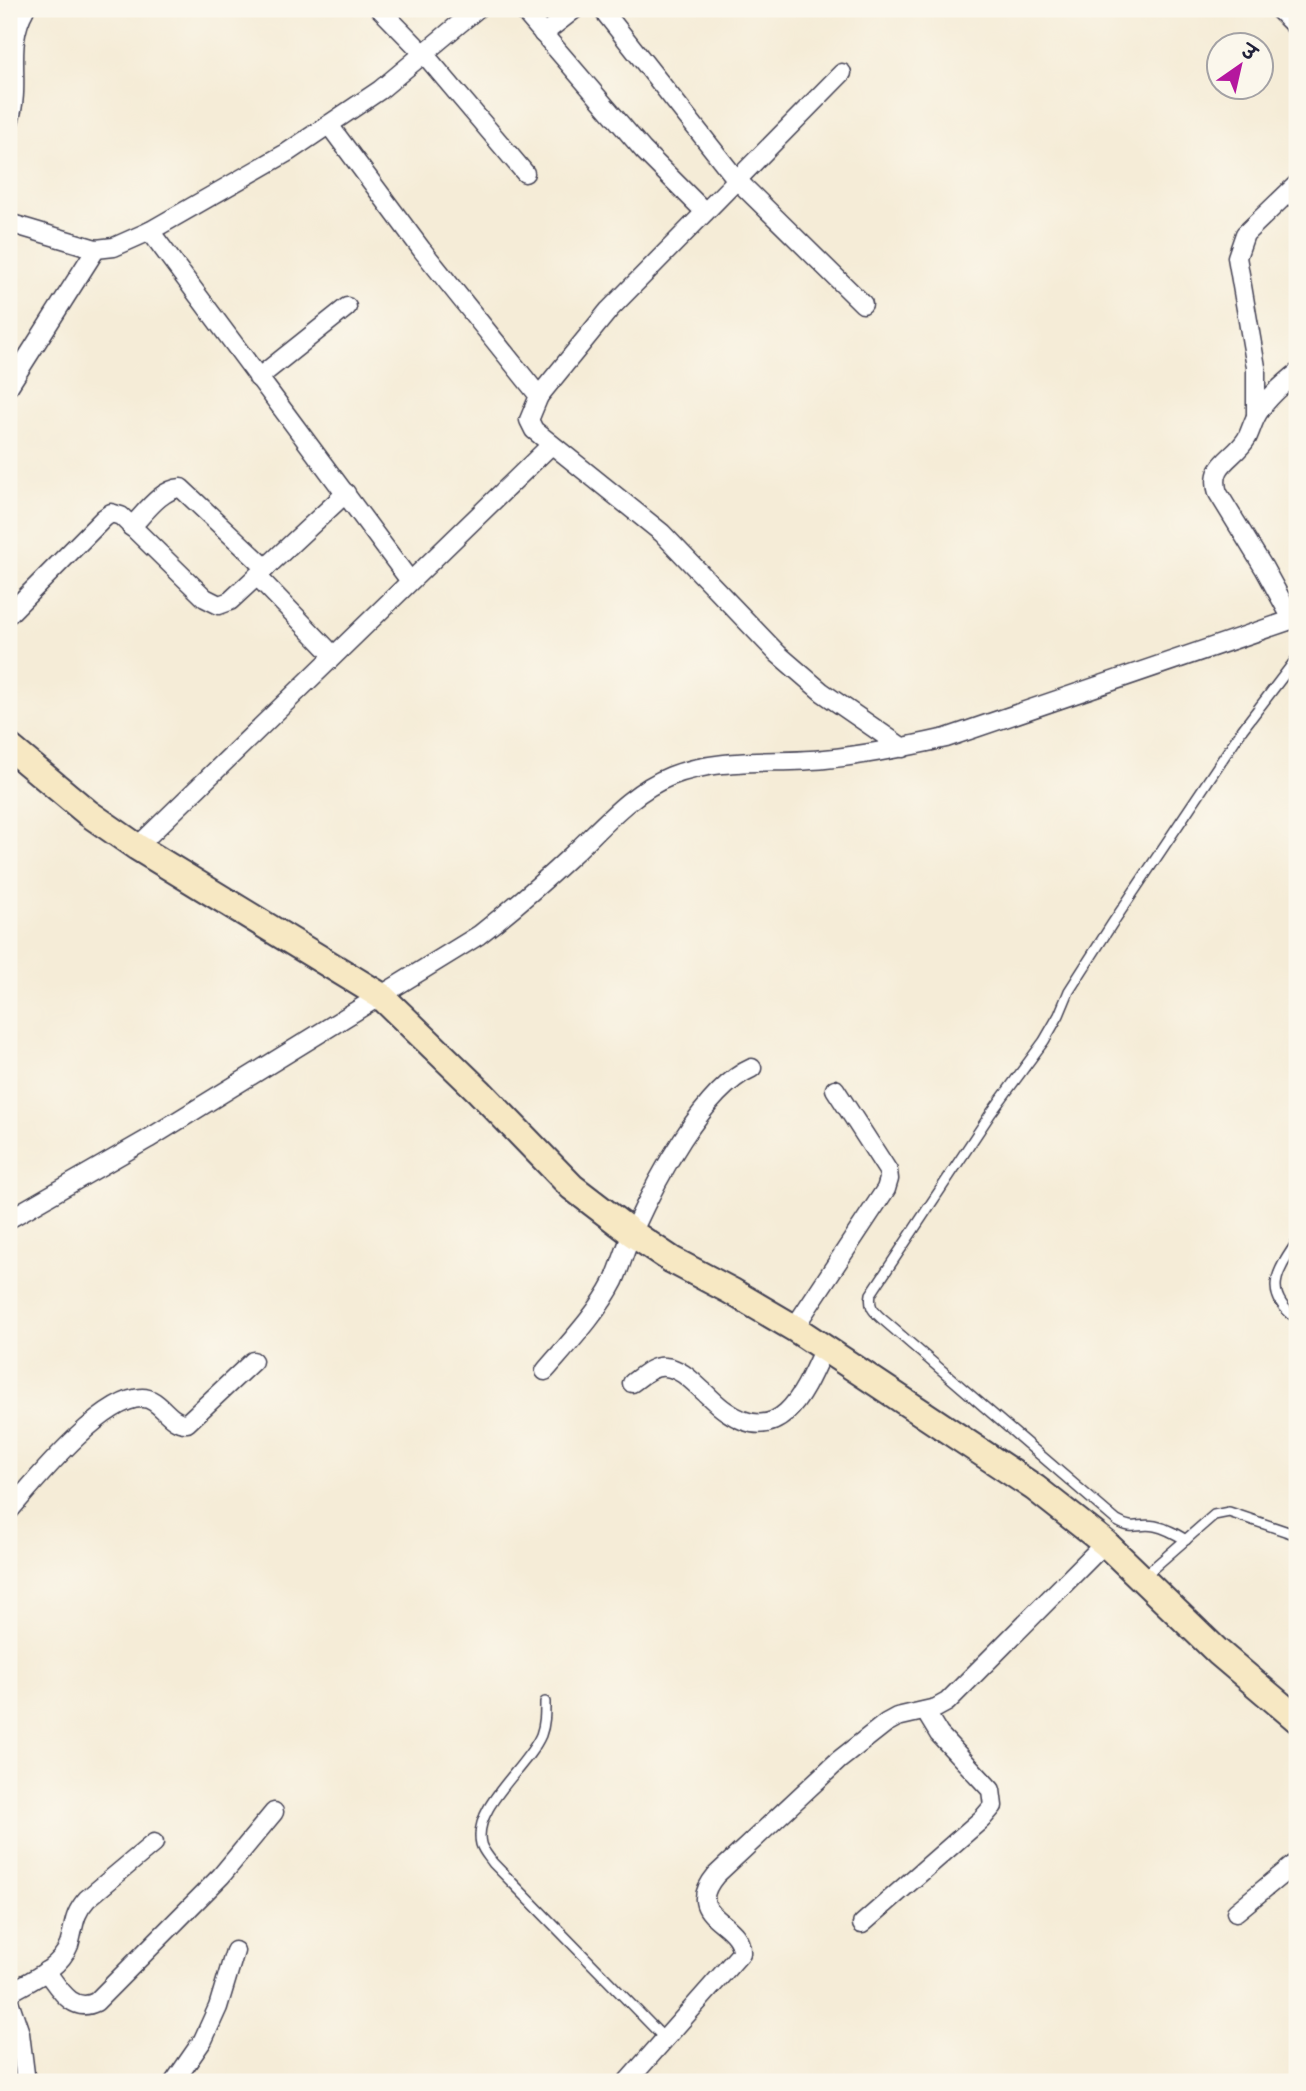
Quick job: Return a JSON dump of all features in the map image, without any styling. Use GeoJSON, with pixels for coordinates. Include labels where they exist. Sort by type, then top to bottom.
{"type":"FeatureCollection","features":[{"type":"Feature","properties":{"kind":"street"},"geometry":{"type":"LineString","coordinates":[[9,122],[16,90],[12,26],[24,9]]}},
{"type":"Feature","properties":{"kind":"street"},"geometry":{"type":"LineString","coordinates":[[380,9],[425,55],[525,173]]}},
{"type":"Feature","properties":{"kind":"street"},"geometry":{"type":"LineString","coordinates":[[9,223],[96,249],[114,247],[150,231],[239,182],[329,125],[425,55],[477,9]]}},
{"type":"Feature","properties":{"kind":"street"},"geometry":{"type":"LineString","coordinates":[[522,9],[643,149],[705,212]]}},
{"type":"Feature","properties":{"kind":"street"},"geometry":{"type":"LineString","coordinates":[[543,34],[575,9]]}},
{"type":"Feature","properties":{"kind":"street"},"geometry":{"type":"LineString","coordinates":[[603,9],[737,180],[863,304]]}},
{"type":"Feature","properties":{"kind":"street"},"geometry":{"type":"LineString","coordinates":[[1278,9],[1297,28]]}},
{"type":"Feature","properties":{"kind":"street"},"geometry":{"type":"LineString","coordinates":[[842,73],[609,310],[539,396],[529,420],[534,430],[551,445],[662,533],[778,654],[822,692],[903,748]]}},
{"type":"Feature","properties":{"kind":"street"},"geometry":{"type":"LineString","coordinates":[[329,125],[422,250],[539,396]]}},
{"type":"Feature","properties":{"kind":"street"},"geometry":{"type":"LineString","coordinates":[[1256,416],[1256,367],[1237,257],[1245,234],[1297,184]]}},
{"type":"Feature","properties":{"kind":"street"},"geometry":{"type":"LineString","coordinates":[[150,231],[410,580]]}},
{"type":"Feature","properties":{"kind":"street"},"geometry":{"type":"LineString","coordinates":[[9,386],[96,249]]}},
{"type":"Feature","properties":{"kind":"street"},"geometry":{"type":"LineString","coordinates":[[257,378],[347,307]]}},
{"type":"Feature","properties":{"kind":"street"},"geometry":{"type":"LineString","coordinates":[[9,1219],[148,1139],[478,935],[523,901],[613,815],[645,789],[672,775],[704,766],[824,759],[903,748],[946,738],[1294,619],[1214,482],[1217,471],[1247,438],[1264,404],[1297,373]]}},
{"type":"Feature","properties":{"kind":"street"},"geometry":{"type":"LineString","coordinates":[[137,847],[551,445]]}},
{"type":"Feature","properties":{"kind":"street"},"geometry":{"type":"LineString","coordinates":[[131,527],[164,493],[172,488],[181,488],[261,572],[333,655]]}},
{"type":"Feature","properties":{"kind":"street"},"geometry":{"type":"LineString","coordinates":[[9,614],[111,513],[121,516],[205,598],[219,605],[230,601],[346,493]]}},
{"type":"Feature","properties":{"kind":"street"},"geometry":{"type":"LineString","coordinates":[[9,747],[88,813],[137,847],[381,996],[479,1091],[572,1187],[632,1233],[672,1260],[794,1328],[1035,1488],[1105,1543],[1218,1652],[1297,1719]]}},
{"type":"Feature","properties":{"kind":"street"},"geometry":{"type":"LineString","coordinates":[[545,1371],[605,1296],[632,1233],[673,1157],[713,1098],[740,1073],[752,1068]]}},
{"type":"Feature","properties":{"kind":"street"},"geometry":{"type":"LineString","coordinates":[[794,1328],[886,1189],[889,1179],[888,1171],[835,1089]]}},
{"type":"Feature","properties":{"kind":"street"},"geometry":{"type":"LineString","coordinates":[[632,1383],[652,1369],[665,1366],[672,1368],[691,1380],[726,1411],[744,1421],[762,1424],[787,1414],[800,1398],[824,1348]]}},
{"type":"Feature","properties":{"kind":"street"},"geometry":{"type":"LineString","coordinates":[[9,1511],[74,1440],[114,1407],[138,1398],[146,1398],[154,1401],[176,1420],[187,1423],[253,1361]]}},
{"type":"Feature","properties":{"kind":"street"},"geometry":{"type":"LineString","coordinates":[[627,2082],[741,1953],[740,1944],[707,1906],[704,1891],[709,1883],[839,1760],[886,1723],[947,1702],[1105,1543]]}},
{"type":"Feature","properties":{"kind":"street"},"geometry":{"type":"LineString","coordinates":[[862,1924],[982,1819],[993,1806],[991,1790],[939,1734],[925,1711]]}},
{"type":"Feature","properties":{"kind":"street"},"geometry":{"type":"LineString","coordinates":[[46,1972],[67,1999],[87,2007],[96,2002],[221,1875],[274,1812]]}},
{"type":"Feature","properties":{"kind":"street"},"geometry":{"type":"LineString","coordinates":[[9,1993],[46,1972],[61,1959],[68,1947],[73,1919],[78,1909],[154,1843]]}},
{"type":"Feature","properties":{"kind":"street"},"geometry":{"type":"LineString","coordinates":[[1236,1912],[1297,1862]]}},
{"type":"Feature","properties":{"kind":"street"},"geometry":{"type":"LineString","coordinates":[[174,2082],[203,2040],[218,2007],[235,1951]]}},
{"type":"Feature","properties":{"kind":"street"},"geometry":{"type":"LineString","coordinates":[[9,2001],[20,2033],[26,2082]]}},
{"type":"Feature","properties":{"kind":"lane"},"geometry":{"type":"LineString","coordinates":[[1186,1539],[1164,1528],[1152,1525],[1127,1527],[1117,1521],[881,1318],[869,1303],[871,1294],[962,1156],[1044,1041],[1069,990],[1098,945],[1242,730],[1297,659]]}},
{"type":"Feature","properties":{"kind":"lane"},"geometry":{"type":"LineString","coordinates":[[1297,1242],[1277,1274],[1275,1286],[1278,1300],[1297,1319]]}},
{"type":"Feature","properties":{"kind":"lane"},"geometry":{"type":"LineString","coordinates":[[1141,1578],[1214,1516],[1229,1512],[1297,1535]]}},
{"type":"Feature","properties":{"kind":"lane"},"geometry":{"type":"LineString","coordinates":[[544,1702],[545,1721],[541,1734],[533,1749],[489,1806],[480,1828],[481,1846],[493,1863],[664,2038]]}}]}
